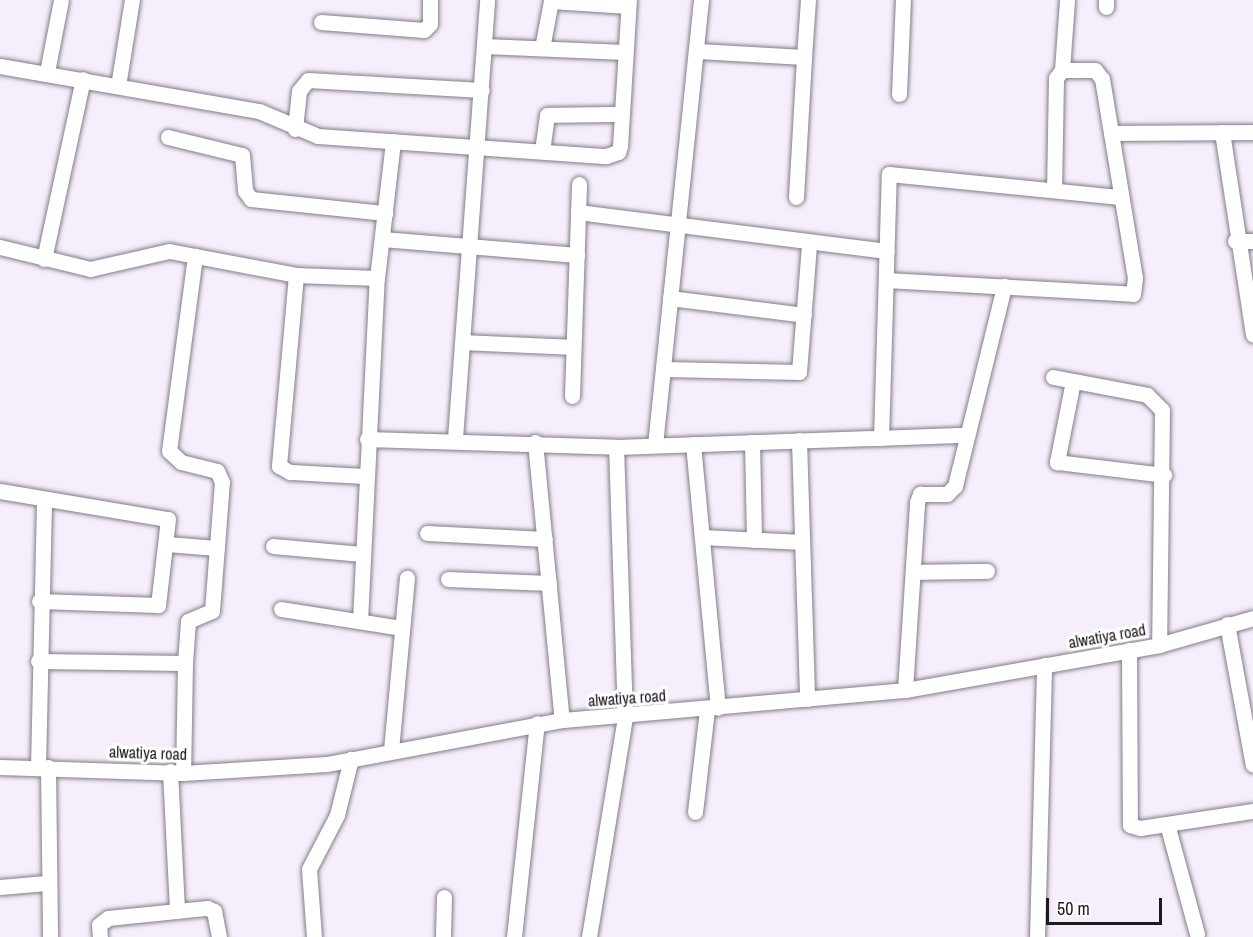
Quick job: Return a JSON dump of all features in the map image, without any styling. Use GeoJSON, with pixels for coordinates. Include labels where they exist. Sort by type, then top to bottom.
{"type":"FeatureCollection","features":[{"type":"Feature","properties":{"kind":"street"},"geometry":{"type":"LineString","coordinates":[[47,72],[61,0]]}},
{"type":"Feature","properties":{"kind":"street"},"geometry":{"type":"LineString","coordinates":[[118,86],[132,0]]}},
{"type":"Feature","properties":{"kind":"street"},"geometry":{"type":"LineString","coordinates":[[321,22],[424,30],[430,24],[430,0]]}},
{"type":"Feature","properties":{"kind":"street"},"geometry":{"type":"LineString","coordinates":[[455,438],[487,0]]}},
{"type":"Feature","properties":{"kind":"street"},"geometry":{"type":"LineString","coordinates":[[655,445],[677,224],[698,51],[701,0]]}},
{"type":"Feature","properties":{"kind":"street"},"geometry":{"type":"LineString","coordinates":[[796,197],[808,0]]}},
{"type":"Feature","properties":{"kind":"street"},"geometry":{"type":"LineString","coordinates":[[899,94],[903,0]]}},
{"type":"Feature","properties":{"kind":"street"},"geometry":{"type":"LineString","coordinates":[[1054,190],[1056,78],[1062,70],[1066,0]]}},
{"type":"Feature","properties":{"kind":"street"},"geometry":{"type":"LineString","coordinates":[[0,66],[47,72],[259,111],[295,129],[393,141],[615,155],[622,114],[628,3],[551,1],[542,48]]}},
{"type":"Feature","properties":{"kind":"street"},"geometry":{"type":"LineString","coordinates":[[484,46],[625,52]]}},
{"type":"Feature","properties":{"kind":"street"},"geometry":{"type":"LineString","coordinates":[[698,51],[804,57]]}},
{"type":"Feature","properties":{"kind":"street"},"geometry":{"type":"LineString","coordinates":[[886,280],[1133,294],[1135,278],[1118,197],[1100,73],[1062,70]]}},
{"type":"Feature","properties":{"kind":"street"},"geometry":{"type":"LineString","coordinates":[[44,259],[83,79]]}},
{"type":"Feature","properties":{"kind":"street"},"geometry":{"type":"LineString","coordinates":[[295,129],[300,91],[308,80],[482,90]]}},
{"type":"Feature","properties":{"kind":"street"},"geometry":{"type":"LineString","coordinates":[[542,151],[547,115],[622,114]]}},
{"type":"Feature","properties":{"kind":"street"},"geometry":{"type":"LineString","coordinates":[[1222,132],[1235,241],[1253,335]]}},
{"type":"Feature","properties":{"kind":"street"},"geometry":{"type":"LineString","coordinates":[[1110,133],[1253,132]]}},
{"type":"Feature","properties":{"kind":"street"},"geometry":{"type":"LineString","coordinates":[[168,137],[242,155],[244,191],[251,199],[385,213]]}},
{"type":"Feature","properties":{"kind":"street"},"geometry":{"type":"LineString","coordinates":[[360,621],[365,476],[377,278],[393,141]]}},
{"type":"Feature","properties":{"kind":"street"},"geometry":{"type":"LineString","coordinates":[[881,438],[887,179],[892,173],[1118,197]]}},
{"type":"Feature","properties":{"kind":"street"},"geometry":{"type":"LineString","coordinates":[[572,396],[579,184]]}},
{"type":"Feature","properties":{"kind":"street"},"geometry":{"type":"LineString","coordinates":[[578,212],[809,244],[887,251]]}},
{"type":"Feature","properties":{"kind":"street"},"geometry":{"type":"LineString","coordinates":[[382,239],[577,255]]}},
{"type":"Feature","properties":{"kind":"street"},"geometry":{"type":"LineString","coordinates":[[1235,241],[1253,241]]}},
{"type":"Feature","properties":{"kind":"street"},"geometry":{"type":"LineString","coordinates":[[664,369],[799,372],[809,244]]}},
{"type":"Feature","properties":{"kind":"street"},"geometry":{"type":"LineString","coordinates":[[0,247],[44,259],[97,269],[160,252],[195,255],[296,275],[377,278]]}},
{"type":"Feature","properties":{"kind":"street"},"geometry":{"type":"LineString","coordinates":[[177,911],[177,772],[188,621],[212,611],[221,476],[181,462],[170,451],[195,255]]}},
{"type":"Feature","properties":{"kind":"street"},"geometry":{"type":"LineString","coordinates":[[296,275],[279,466],[290,472],[365,476]]}},
{"type":"Feature","properties":{"kind":"street"},"geometry":{"type":"LineString","coordinates":[[905,690],[918,497],[952,491],[1004,286]]}},
{"type":"Feature","properties":{"kind":"street"},"geometry":{"type":"LineString","coordinates":[[670,298],[804,315]]}},
{"type":"Feature","properties":{"kind":"street"},"geometry":{"type":"LineString","coordinates":[[463,342],[573,347]]}},
{"type":"Feature","properties":{"kind":"street"},"geometry":{"type":"LineString","coordinates":[[1053,377],[1156,400],[1162,410],[1164,475],[1159,645]]}},
{"type":"Feature","properties":{"kind":"street"},"geometry":{"type":"LineString","coordinates":[[1073,381],[1057,462],[1164,475]]}},
{"type":"Feature","properties":{"kind":"street"},"geometry":{"type":"LineString","coordinates":[[368,439],[455,438],[616,447],[965,435]]}},
{"type":"Feature","properties":{"kind":"street"},"geometry":{"type":"LineString","coordinates":[[799,440],[807,699]]}},
{"type":"Feature","properties":{"kind":"street"},"geometry":{"type":"LineString","coordinates":[[535,442],[562,720]]}},
{"type":"Feature","properties":{"kind":"street"},"geometry":{"type":"LineString","coordinates":[[752,442],[754,540]]}},
{"type":"Feature","properties":{"kind":"street"},"geometry":{"type":"LineString","coordinates":[[693,444],[702,537],[712,709],[695,812]]}},
{"type":"Feature","properties":{"kind":"street"},"geometry":{"type":"LineString","coordinates":[[589,937],[625,717],[616,447]]}},
{"type":"Feature","properties":{"kind":"street"},"geometry":{"type":"LineString","coordinates":[[0,490],[44,500],[165,515],[167,544],[158,605],[39,601]]}},
{"type":"Feature","properties":{"kind":"street"},"geometry":{"type":"LineString","coordinates":[[44,500],[38,661],[50,937]]}},
{"type":"Feature","properties":{"kind":"street"},"geometry":{"type":"LineString","coordinates":[[427,533],[545,539]]}},
{"type":"Feature","properties":{"kind":"street"},"geometry":{"type":"LineString","coordinates":[[702,537],[802,542]]}},
{"type":"Feature","properties":{"kind":"street"},"geometry":{"type":"LineString","coordinates":[[167,544],[217,548]]}},
{"type":"Feature","properties":{"kind":"street"},"geometry":{"type":"LineString","coordinates":[[273,546],[362,554]]}},
{"type":"Feature","properties":{"kind":"street"},"geometry":{"type":"LineString","coordinates":[[913,572],[987,571]]}},
{"type":"Feature","properties":{"kind":"street"},"geometry":{"type":"LineString","coordinates":[[391,750],[406,578]]}},
{"type":"Feature","properties":{"kind":"street"},"geometry":{"type":"LineString","coordinates":[[448,579],[549,583]]}},
{"type":"Feature","properties":{"kind":"street"},"geometry":{"type":"LineString","coordinates":[[281,609],[402,627]]}},
{"type":"Feature","properties":{"kind":"street","name":"alwatiya road"},"geometry":{"type":"LineString","coordinates":[[0,767],[177,772],[351,759],[537,723],[625,717],[905,690],[1159,645],[1253,618]]}},
{"type":"Feature","properties":{"kind":"street"},"geometry":{"type":"LineString","coordinates":[[1227,624],[1253,765]]}},
{"type":"Feature","properties":{"kind":"street"},"geometry":{"type":"LineString","coordinates":[[1129,650],[1130,825],[1167,824],[1253,812]]}},
{"type":"Feature","properties":{"kind":"street"},"geometry":{"type":"LineString","coordinates":[[38,661],[185,663]]}},
{"type":"Feature","properties":{"kind":"street"},"geometry":{"type":"LineString","coordinates":[[1038,937],[1044,665]]}},
{"type":"Feature","properties":{"kind":"street"},"geometry":{"type":"LineString","coordinates":[[514,937],[537,723]]}},
{"type":"Feature","properties":{"kind":"street"},"geometry":{"type":"LineString","coordinates":[[314,937],[309,869],[337,815],[351,759]]}},
{"type":"Feature","properties":{"kind":"street"},"geometry":{"type":"LineString","coordinates":[[1167,824],[1197,934]]}},
{"type":"Feature","properties":{"kind":"street"},"geometry":{"type":"LineString","coordinates":[[0,888],[46,884]]}},
{"type":"Feature","properties":{"kind":"street"},"geometry":{"type":"LineString","coordinates":[[443,937],[444,897]]}},
{"type":"Feature","properties":{"kind":"street"},"geometry":{"type":"LineString","coordinates":[[100,937],[99,925],[108,918],[212,909],[219,937]]}}]}
